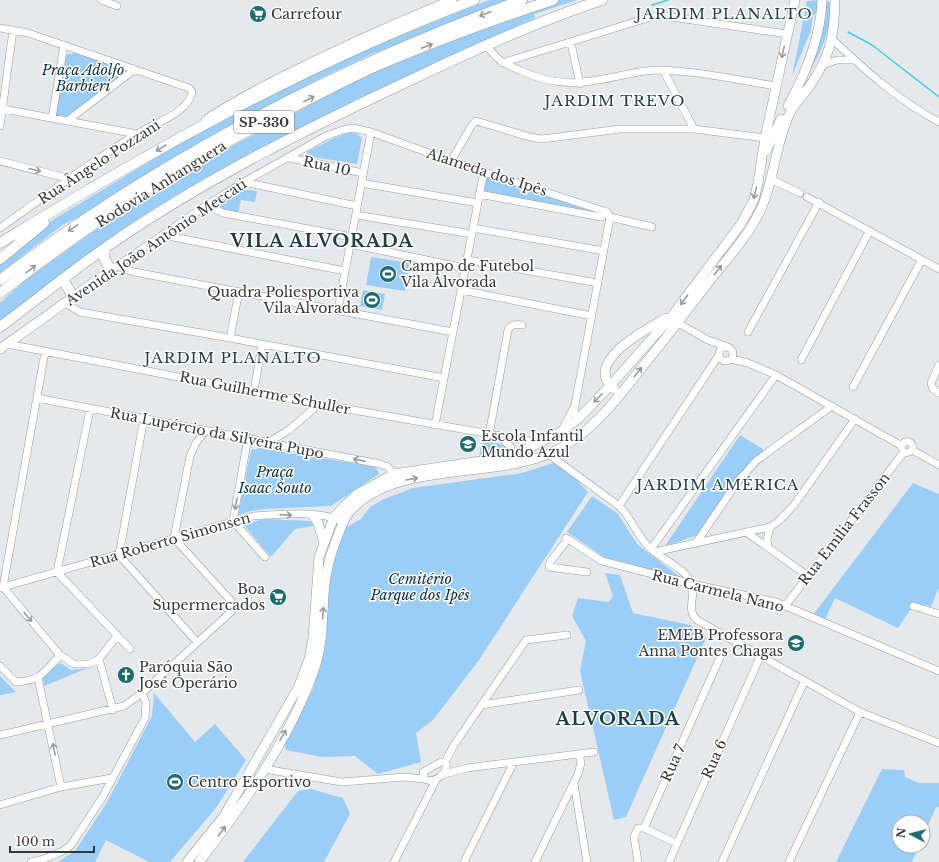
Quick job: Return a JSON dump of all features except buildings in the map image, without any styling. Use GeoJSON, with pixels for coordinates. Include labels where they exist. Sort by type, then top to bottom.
{"type":"FeatureCollection","features":[{"type":"Feature","properties":{"kind":"highway"},"geometry":{"type":"LineString","coordinates":[[0,243],[183,135],[326,63],[403,28],[474,0]]}},
{"type":"Feature","properties":{"kind":"highway","name":"Rodovia Anhanguera"},"geometry":{"type":"LineString","coordinates":[[0,280],[92,215],[231,131],[305,92],[379,57],[522,0]]}},
{"type":"Feature","properties":{"kind":"highway","name":"Rodovia Anhanguera"},"geometry":{"type":"LineString","coordinates":[[0,293],[45,258],[125,204],[197,159],[276,115],[380,64],[500,18],[553,0]]}},
{"type":"Feature","properties":{"kind":"highway"},"geometry":{"type":"LineString","coordinates":[[0,327],[105,249],[202,188],[282,143],[362,102],[487,45],[552,16],[602,0]]}},
{"type":"Feature","properties":{"kind":"highway"},"geometry":{"type":"LineString","coordinates":[[0,259],[52,216],[105,181]]}},
{"type":"Feature","properties":{"kind":"highway"},"geometry":{"type":"LineString","coordinates":[[105,249],[104,258],[114,268]]}},
{"type":"Feature","properties":{"kind":"highway"},"geometry":{"type":"LineString","coordinates":[[63,280],[73,296]]}},
{"type":"Feature","properties":{"kind":"main road"},"geometry":{"type":"LineString","coordinates":[[183,135],[223,108],[299,68],[387,27],[452,0]]}},
{"type":"Feature","properties":{"kind":"main road"},"geometry":{"type":"LineString","coordinates":[[199,862],[235,814],[264,769],[296,714],[317,662],[321,639],[325,583],[339,519],[344,506],[356,494],[394,474],[513,456],[541,443],[578,419],[674,320],[749,229],[762,207],[778,143],[792,99],[816,38],[820,22],[822,0]]}},
{"type":"Feature","properties":{"kind":"main road"},"geometry":{"type":"LineString","coordinates":[[383,487],[408,479],[509,464],[548,454],[567,445],[586,430],[620,395],[741,224],[754,200],[765,138],[787,34],[796,2]]}},
{"type":"Feature","properties":{"kind":"main road"},"geometry":{"type":"LineString","coordinates":[[785,123],[792,108],[809,87],[822,65],[832,39],[835,24],[834,2]]}},
{"type":"Feature","properties":{"kind":"main road"},"geometry":{"type":"LineString","coordinates":[[760,172],[770,141],[792,99]]}},
{"type":"Feature","properties":{"kind":"main road","name":"Avenida João Antônio Meccati"},"geometry":{"type":"LineString","coordinates":[[3,346],[114,268]]}},
{"type":"Feature","properties":{"kind":"main road"},"geometry":{"type":"LineString","coordinates":[[620,395],[610,386],[606,376],[607,368],[616,352],[635,336],[674,320]]}},
{"type":"Feature","properties":{"kind":"main road"},"geometry":{"type":"LineString","coordinates":[[578,419],[586,430]]}},
{"type":"Feature","properties":{"kind":"main road"},"geometry":{"type":"LineString","coordinates":[[548,454],[546,449],[559,432]]}},
{"type":"Feature","properties":{"kind":"main road"},"geometry":{"type":"LineString","coordinates":[[187,862],[224,816],[291,704],[309,659],[313,638],[318,569],[324,545],[339,519],[390,482],[394,474]]}},
{"type":"Feature","properties":{"kind":"main road"},"geometry":{"type":"LineString","coordinates":[[313,515],[318,523],[324,545]]}},
{"type":"Feature","properties":{"kind":"main road"},"geometry":{"type":"LineString","coordinates":[[259,757],[259,766],[264,769]]}},
{"type":"Feature","properties":{"kind":"street"},"geometry":{"type":"LineString","coordinates":[[101,0],[117,6]]}},
{"type":"Feature","properties":{"kind":"street"},"geometry":{"type":"LineString","coordinates":[[502,63],[651,17],[665,16],[787,34]]}},
{"type":"Feature","properties":{"kind":"street"},"geometry":{"type":"LineString","coordinates":[[0,28],[28,33],[134,70]]}},
{"type":"Feature","properties":{"kind":"street"},"geometry":{"type":"LineString","coordinates":[[0,126],[13,30]]}},
{"type":"Feature","properties":{"kind":"street"},"geometry":{"type":"LineString","coordinates":[[832,39],[853,60],[917,110],[939,122]]}},
{"type":"Feature","properties":{"kind":"street"},"geometry":{"type":"LineString","coordinates":[[570,43],[580,84]]}},
{"type":"Feature","properties":{"kind":"street"},"geometry":{"type":"LineString","coordinates":[[52,118],[64,45]]}},
{"type":"Feature","properties":{"kind":"street"},"geometry":{"type":"LineString","coordinates":[[487,45],[493,56],[502,63],[541,79],[562,84],[580,84],[650,70],[662,70],[776,86]]}},
{"type":"Feature","properties":{"kind":"street"},"geometry":{"type":"LineString","coordinates":[[822,65],[837,60],[853,60]]}},
{"type":"Feature","properties":{"kind":"street"},"geometry":{"type":"LineString","coordinates":[[67,120],[134,70]]}},
{"type":"Feature","properties":{"kind":"street","name":"Rua Ângelo Pozzani"},"geometry":{"type":"LineString","coordinates":[[0,228],[70,178],[188,103],[192,92],[189,88],[134,70]]}},
{"type":"Feature","properties":{"kind":"street"},"geometry":{"type":"LineString","coordinates":[[662,70],[694,129]]}},
{"type":"Feature","properties":{"kind":"street"},"geometry":{"type":"LineString","coordinates":[[3,109],[137,134]]}},
{"type":"Feature","properties":{"kind":"street"},"geometry":{"type":"LineString","coordinates":[[451,161],[472,125],[476,121],[530,137],[542,139],[620,129],[694,129],[765,138]]}},
{"type":"Feature","properties":{"kind":"street","name":"Alameda dos Ipês"},"geometry":{"type":"LineString","coordinates":[[362,129],[451,161],[652,227]]}},
{"type":"Feature","properties":{"kind":"street","name":"Avenida João Antônio Meccati"},"geometry":{"type":"LineString","coordinates":[[114,268],[207,205],[244,182],[332,134],[343,130],[362,129]]}},
{"type":"Feature","properties":{"kind":"street"},"geometry":{"type":"LineString","coordinates":[[338,310],[371,132]]}},
{"type":"Feature","properties":{"kind":"street","name":"Rua 10"},"geometry":{"type":"LineString","coordinates":[[290,158],[363,173]]}},
{"type":"Feature","properties":{"kind":"street"},"geometry":{"type":"LineString","coordinates":[[0,161],[70,178]]}},
{"type":"Feature","properties":{"kind":"street"},"geometry":{"type":"LineString","coordinates":[[435,425],[484,171]]}},
{"type":"Feature","properties":{"kind":"street"},"geometry":{"type":"LineString","coordinates":[[770,179],[800,193]]}},
{"type":"Feature","properties":{"kind":"street"},"geometry":{"type":"LineString","coordinates":[[244,182],[357,206]]}},
{"type":"Feature","properties":{"kind":"street"},"geometry":{"type":"LineString","coordinates":[[362,183],[478,203]]}},
{"type":"Feature","properties":{"kind":"street"},"geometry":{"type":"LineString","coordinates":[[479,194],[602,217],[609,214]]}},
{"type":"Feature","properties":{"kind":"street"},"geometry":{"type":"LineString","coordinates":[[808,197],[820,202],[921,261],[939,269]]}},
{"type":"Feature","properties":{"kind":"street"},"geometry":{"type":"LineString","coordinates":[[748,332],[820,202]]}},
{"type":"Feature","properties":{"kind":"street"},"geometry":{"type":"LineString","coordinates":[[207,205],[223,213],[351,240],[465,268]]}},
{"type":"Feature","properties":{"kind":"street"},"geometry":{"type":"LineString","coordinates":[[578,419],[574,412],[575,405],[604,251],[609,214]]}},
{"type":"Feature","properties":{"kind":"street"},"geometry":{"type":"LineString","coordinates":[[356,215],[604,251]]}},
{"type":"Feature","properties":{"kind":"street"},"geometry":{"type":"LineString","coordinates":[[801,360],[869,232]]}},
{"type":"Feature","properties":{"kind":"street"},"geometry":{"type":"LineString","coordinates":[[163,235],[345,271]]}},
{"type":"Feature","properties":{"kind":"street"},"geometry":{"type":"LineString","coordinates":[[467,260],[598,283]]}},
{"type":"Feature","properties":{"kind":"street"},"geometry":{"type":"LineString","coordinates":[[853,387],[921,261]]}},
{"type":"Feature","properties":{"kind":"street"},"geometry":{"type":"LineString","coordinates":[[114,268],[453,332]]}},
{"type":"Feature","properties":{"kind":"street"},"geometry":{"type":"LineString","coordinates":[[461,290],[592,316]]}},
{"type":"Feature","properties":{"kind":"street"},"geometry":{"type":"LineString","coordinates":[[230,338],[239,291]]}},
{"type":"Feature","properties":{"kind":"street"},"geometry":{"type":"LineString","coordinates":[[64,302],[80,312],[444,378]]}},
{"type":"Feature","properties":{"kind":"street"},"geometry":{"type":"LineString","coordinates":[[674,320],[708,340],[730,348],[748,363]]}},
{"type":"Feature","properties":{"kind":"street"},"geometry":{"type":"LineString","coordinates":[[489,435],[508,330],[510,326],[522,324]]}},
{"type":"Feature","properties":{"kind":"street"},"geometry":{"type":"LineString","coordinates":[[708,340],[722,359],[748,363],[776,375],[855,419],[903,449],[909,452],[912,450],[939,465]]}},
{"type":"Feature","properties":{"kind":"street"},"geometry":{"type":"LineString","coordinates":[[254,391],[262,344]]}},
{"type":"Feature","properties":{"kind":"street","name":"Rua Guilherme Schuller"},"geometry":{"type":"LineString","coordinates":[[3,346],[45,352],[319,404],[541,443]]}},
{"type":"Feature","properties":{"kind":"street"},"geometry":{"type":"LineString","coordinates":[[619,506],[709,372],[722,348],[730,348]]}},
{"type":"Feature","properties":{"kind":"street"},"geometry":{"type":"LineString","coordinates":[[709,372],[729,360],[733,354],[730,348]]}},
{"type":"Feature","properties":{"kind":"street"},"geometry":{"type":"LineString","coordinates":[[45,352],[1,587],[60,655],[69,661],[80,664],[89,664],[99,659],[118,636]]}},
{"type":"Feature","properties":{"kind":"street"},"geometry":{"type":"LineString","coordinates":[[936,391],[931,383],[939,365]]}},
{"type":"Feature","properties":{"kind":"street"},"geometry":{"type":"LineString","coordinates":[[653,551],[776,375]]}},
{"type":"Feature","properties":{"kind":"street","name":"Rua Lupércio da Silveira Pupo"},"geometry":{"type":"LineString","coordinates":[[36,398],[380,464],[388,467],[394,474]]}},
{"type":"Feature","properties":{"kind":"street"},"geometry":{"type":"LineString","coordinates":[[269,442],[289,430],[319,404]]}},
{"type":"Feature","properties":{"kind":"street"},"geometry":{"type":"LineString","coordinates":[[559,432],[575,405]]}},
{"type":"Feature","properties":{"kind":"street"},"geometry":{"type":"LineString","coordinates":[[696,543],[738,481],[757,460],[832,406]]}},
{"type":"Feature","properties":{"kind":"street"},"geometry":{"type":"LineString","coordinates":[[90,409],[57,572],[130,649]]}},
{"type":"Feature","properties":{"kind":"street"},"geometry":{"type":"LineString","coordinates":[[144,418],[119,555],[197,642]]}},
{"type":"Feature","properties":{"kind":"street"},"geometry":{"type":"LineString","coordinates":[[653,551],[770,527],[780,520],[794,505],[855,419]]}},
{"type":"Feature","properties":{"kind":"street"},"geometry":{"type":"LineString","coordinates":[[289,430],[287,440],[294,447]]}},
{"type":"Feature","properties":{"kind":"street"},"geometry":{"type":"LineString","coordinates":[[0,735],[48,723],[113,710],[124,706],[142,693],[227,616],[233,608],[231,601],[174,538],[190,456],[196,443],[205,431]]}},
{"type":"Feature","properties":{"kind":"street"},"geometry":{"type":"LineString","coordinates":[[500,437],[510,446],[513,456]]}},
{"type":"Feature","properties":{"kind":"street"},"geometry":{"type":"LineString","coordinates":[[248,438],[234,521],[265,557]]}},
{"type":"Feature","properties":{"kind":"street","name":"Rua Emilia Frasson"},"geometry":{"type":"LineString","coordinates":[[786,606],[903,449]]}},
{"type":"Feature","properties":{"kind":"street"},"geometry":{"type":"LineString","coordinates":[[548,454],[627,513],[641,538],[653,551],[687,576],[692,584],[692,616],[709,628],[860,712],[939,743]]}},
{"type":"Feature","properties":{"kind":"street","name":"Rua Roberto Simonsen"},"geometry":{"type":"LineString","coordinates":[[1,587],[253,516],[276,514],[313,515],[339,519]]}},
{"type":"Feature","properties":{"kind":"street"},"geometry":{"type":"LineString","coordinates":[[768,547],[767,540],[770,527]]}},
{"type":"Feature","properties":{"kind":"street"},"geometry":{"type":"LineString","coordinates":[[746,532],[808,576]]}},
{"type":"Feature","properties":{"kind":"street","name":"Rua Carmela Nano"},"geometry":{"type":"LineString","coordinates":[[587,572],[549,567],[550,562],[567,538],[602,561],[692,584],[776,602],[939,672]]}},
{"type":"Feature","properties":{"kind":"street"},"geometry":{"type":"LineString","coordinates":[[913,606],[939,614]]}},
{"type":"Feature","properties":{"kind":"street"},"geometry":{"type":"LineString","coordinates":[[394,862],[427,796],[446,768],[446,763],[452,748],[526,640],[567,635]]}},
{"type":"Feature","properties":{"kind":"street"},"geometry":{"type":"LineString","coordinates":[[0,666],[16,682],[27,682],[38,678],[60,655]]}},
{"type":"Feature","properties":{"kind":"street","name":"Rua 7"},"geometry":{"type":"LineString","coordinates":[[638,862],[634,837],[638,828],[644,828],[721,655]]}},
{"type":"Feature","properties":{"kind":"street","name":"Rua 6"},"geometry":{"type":"LineString","coordinates":[[669,862],[676,843],[760,657]]}},
{"type":"Feature","properties":{"kind":"street"},"geometry":{"type":"LineString","coordinates":[[99,659],[113,710]]}},
{"type":"Feature","properties":{"kind":"street"},"geometry":{"type":"LineString","coordinates":[[38,678],[61,787]]}},
{"type":"Feature","properties":{"kind":"street"},"geometry":{"type":"LineString","coordinates":[[722,862],[804,682]]}},
{"type":"Feature","properties":{"kind":"street"},"geometry":{"type":"LineString","coordinates":[[481,705],[578,690]]}},
{"type":"Feature","properties":{"kind":"street"},"geometry":{"type":"LineString","coordinates":[[31,862],[46,861],[71,845],[102,798],[112,778],[132,746],[145,718],[146,703],[142,693]]}},
{"type":"Feature","properties":{"kind":"street"},"geometry":{"type":"LineString","coordinates":[[788,862],[860,712]]}},
{"type":"Feature","properties":{"kind":"street"},"geometry":{"type":"LineString","coordinates":[[264,769],[342,782],[405,777],[438,778],[467,768],[594,752]]}},
{"type":"Feature","properties":{"kind":"street"},"geometry":{"type":"LineString","coordinates":[[534,862],[574,784],[580,768],[579,754]]}},
{"type":"Feature","properties":{"kind":"street"},"geometry":{"type":"LineString","coordinates":[[464,862],[514,762]]}},
{"type":"Feature","properties":{"kind":"street"},"geometry":{"type":"LineString","coordinates":[[424,777],[437,763],[446,763],[467,768]]}},
{"type":"Feature","properties":{"kind":"street"},"geometry":{"type":"LineString","coordinates":[[424,777],[427,796]]}},
{"type":"Feature","properties":{"kind":"street"},"geometry":{"type":"LineString","coordinates":[[0,805],[61,787],[112,778]]}},
{"type":"Feature","properties":{"kind":"street"},"geometry":{"type":"LineString","coordinates":[[574,784],[587,862]]}},
{"type":"Feature","properties":{"kind":"street"},"geometry":{"type":"LineString","coordinates":[[644,828],[676,843]]}},
{"type":"Feature","properties":{"kind":"green space"},"geometry":{"type":"Polygon","coordinates":[[[489,0],[506,0],[370,55],[321,78],[237,122],[168,161],[82,216],[64,224],[0,273],[0,263],[42,227],[195,134],[275,92],[369,48],[489,0]]]}},
{"type":"Feature","properties":{"kind":"green space"},"geometry":{"type":"Polygon","coordinates":[[[559,0],[577,0],[534,14],[535,18],[355,100],[231,165],[0,321],[0,303],[24,281],[94,231],[219,153],[306,107],[331,92],[358,79],[503,19],[559,0]]]}},
{"type":"Feature","properties":{"kind":"green space"},"geometry":{"type":"Polygon","coordinates":[[[826,0],[831,3],[831,14],[827,35],[819,55],[803,83],[822,34],[826,16],[813,14],[811,30],[792,76],[807,1],[826,0]]]}},
{"type":"Feature","properties":{"kind":"green space","name":"Praça Adolfo Barbieri"},"geometry":{"type":"Polygon","coordinates":[[[77,53],[117,66],[120,69],[118,79],[66,119],[55,117],[65,56],[68,54],[77,53]]]}},
{"type":"Feature","properties":{"kind":"green space"},"geometry":{"type":"Polygon","coordinates":[[[348,133],[356,133],[362,138],[357,164],[306,156],[308,151],[348,133]]]}},
{"type":"Feature","properties":{"kind":"green space"},"geometry":{"type":"Polygon","coordinates":[[[487,176],[594,212],[483,193],[487,176]]]}},
{"type":"Feature","properties":{"kind":"green space"},"geometry":{"type":"Polygon","coordinates":[[[240,189],[257,191],[255,202],[241,200],[238,213],[220,209],[221,203],[240,189]]]}},
{"type":"Feature","properties":{"kind":"green space","name":"Campo de Futebol Vila Alvorada"},"geometry":{"type":"Polygon","coordinates":[[[371,257],[409,263],[405,291],[366,285],[371,257]]]}},
{"type":"Feature","properties":{"kind":"green space","name":"Quadra Poliesportiva Vila Alvorada"},"geometry":{"type":"Polygon","coordinates":[[[363,290],[385,294],[382,310],[360,306],[363,290]]]}},
{"type":"Feature","properties":{"kind":"green space"},"geometry":{"type":"Polygon","coordinates":[[[740,435],[764,450],[727,490],[698,535],[665,546],[740,435]]]}},
{"type":"Feature","properties":{"kind":"green space"},"geometry":{"type":"Polygon","coordinates":[[[483,438],[515,450],[479,457],[483,438]]]}},
{"type":"Feature","properties":{"kind":"green space","name":"Praça Isaac Souto"},"geometry":{"type":"Polygon","coordinates":[[[261,448],[376,467],[379,474],[331,506],[264,509],[238,515],[251,450],[261,448]]]}},
{"type":"Feature","properties":{"kind":"green space","name":"Cemitério Parque dos Ipês"},"geometry":{"type":"Polygon","coordinates":[[[553,463],[572,475],[588,492],[479,660],[433,720],[416,733],[421,762],[378,774],[355,756],[322,757],[286,750],[284,742],[313,689],[320,663],[333,559],[346,527],[361,519],[370,507],[384,499],[413,488],[522,473],[553,463]]]}},
{"type":"Feature","properties":{"kind":"green space"},"geometry":{"type":"Polygon","coordinates":[[[913,483],[939,494],[939,589],[931,607],[926,605],[913,606],[898,628],[835,598],[824,622],[813,615],[913,483]]]}},
{"type":"Feature","properties":{"kind":"green space"},"geometry":{"type":"Polygon","coordinates":[[[592,496],[617,513],[638,545],[683,579],[604,557],[567,532],[592,496]]]}},
{"type":"Feature","properties":{"kind":"green space","name":"Praça Isaac Souto"},"geometry":{"type":"Polygon","coordinates":[[[264,519],[311,521],[313,526],[295,529],[271,557],[243,524],[264,519]]]}},
{"type":"Feature","properties":{"kind":"green space"},"geometry":{"type":"Polygon","coordinates":[[[605,573],[620,575],[633,613],[690,625],[706,638],[626,817],[614,820],[580,671],[586,641],[572,616],[578,598],[609,602],[613,596],[605,573]]]}},
{"type":"Feature","properties":{"kind":"green space"},"geometry":{"type":"Polygon","coordinates":[[[61,663],[71,670],[88,668],[44,686],[43,677],[54,666],[61,663]]]}},
{"type":"Feature","properties":{"kind":"green space"},"geometry":{"type":"Polygon","coordinates":[[[0,676],[16,692],[0,695],[0,676]]]}},
{"type":"Feature","properties":{"kind":"green space","name":"Centro Esportivo"},"geometry":{"type":"Polygon","coordinates":[[[154,693],[195,742],[215,724],[246,760],[216,808],[170,862],[149,862],[106,840],[95,862],[59,861],[75,851],[106,804],[152,716],[154,693]]]}},
{"type":"Feature","properties":{"kind":"green space"},"geometry":{"type":"Polygon","coordinates":[[[882,769],[904,770],[905,777],[919,783],[939,783],[939,807],[936,807],[931,819],[931,814],[891,814],[891,854],[916,854],[912,862],[836,862],[882,769]]]}},
{"type":"Feature","properties":{"kind":"green space"},"geometry":{"type":"Polygon","coordinates":[[[311,789],[343,798],[350,814],[324,862],[243,862],[298,791],[311,789]]]}},
{"type":"Feature","properties":{"kind":"waterway"},"geometry":{"type":"LineString","coordinates":[[652,5],[668,0]]}},
{"type":"Feature","properties":{"kind":"waterway"},"geometry":{"type":"LineString","coordinates":[[848,32],[872,45],[939,97]]}},
{"type":"Feature","properties":{"kind":"place","name":"Carrefour"},"geometry":{"type":"Point","coordinates":[258,14]}},
{"type":"Feature","properties":{"kind":"place","name":"Campo de Futebol Vila Alvorada"},"geometry":{"type":"Point","coordinates":[388,274]}},
{"type":"Feature","properties":{"kind":"place","name":"Quadra Poliesportiva Vila Alvorada"},"geometry":{"type":"Point","coordinates":[372,300]}},
{"type":"Feature","properties":{"kind":"place","name":"Escola Infantil Mundo Azul"},"geometry":{"type":"Point","coordinates":[468,444]}},
{"type":"Feature","properties":{"kind":"place","name":"Boa Supermercados"},"geometry":{"type":"Point","coordinates":[278,597]}},
{"type":"Feature","properties":{"kind":"place","name":"EMEB Professora Anna Pontes Chagas"},"geometry":{"type":"Point","coordinates":[796,643]}},
{"type":"Feature","properties":{"kind":"place","name":"Paróquia São José Operário"},"geometry":{"type":"Point","coordinates":[126,675]}},
{"type":"Feature","properties":{"kind":"place","name":"Centro Esportivo"},"geometry":{"type":"Point","coordinates":[175,782]}},
{"type":"Feature","properties":{"kind":"district","name":"JARDIM PLANALTO"},"geometry":{"type":"Point","coordinates":[724,14]}},
{"type":"Feature","properties":{"kind":"district","name":"JARDIM TREVO"},"geometry":{"type":"Point","coordinates":[615,101]}},
{"type":"Feature","properties":{"kind":"district","name":"VILA ALVORADA"},"geometry":{"type":"Point","coordinates":[322,241]}},
{"type":"Feature","properties":{"kind":"district","name":"JARDIM PLANALTO"},"geometry":{"type":"Point","coordinates":[233,358]}},
{"type":"Feature","properties":{"kind":"district","name":"JARDIM AMÉRICA"},"geometry":{"type":"Point","coordinates":[718,485]}},
{"type":"Feature","properties":{"kind":"district","name":"ALVORADA"},"geometry":{"type":"Point","coordinates":[618,719]}}]}
